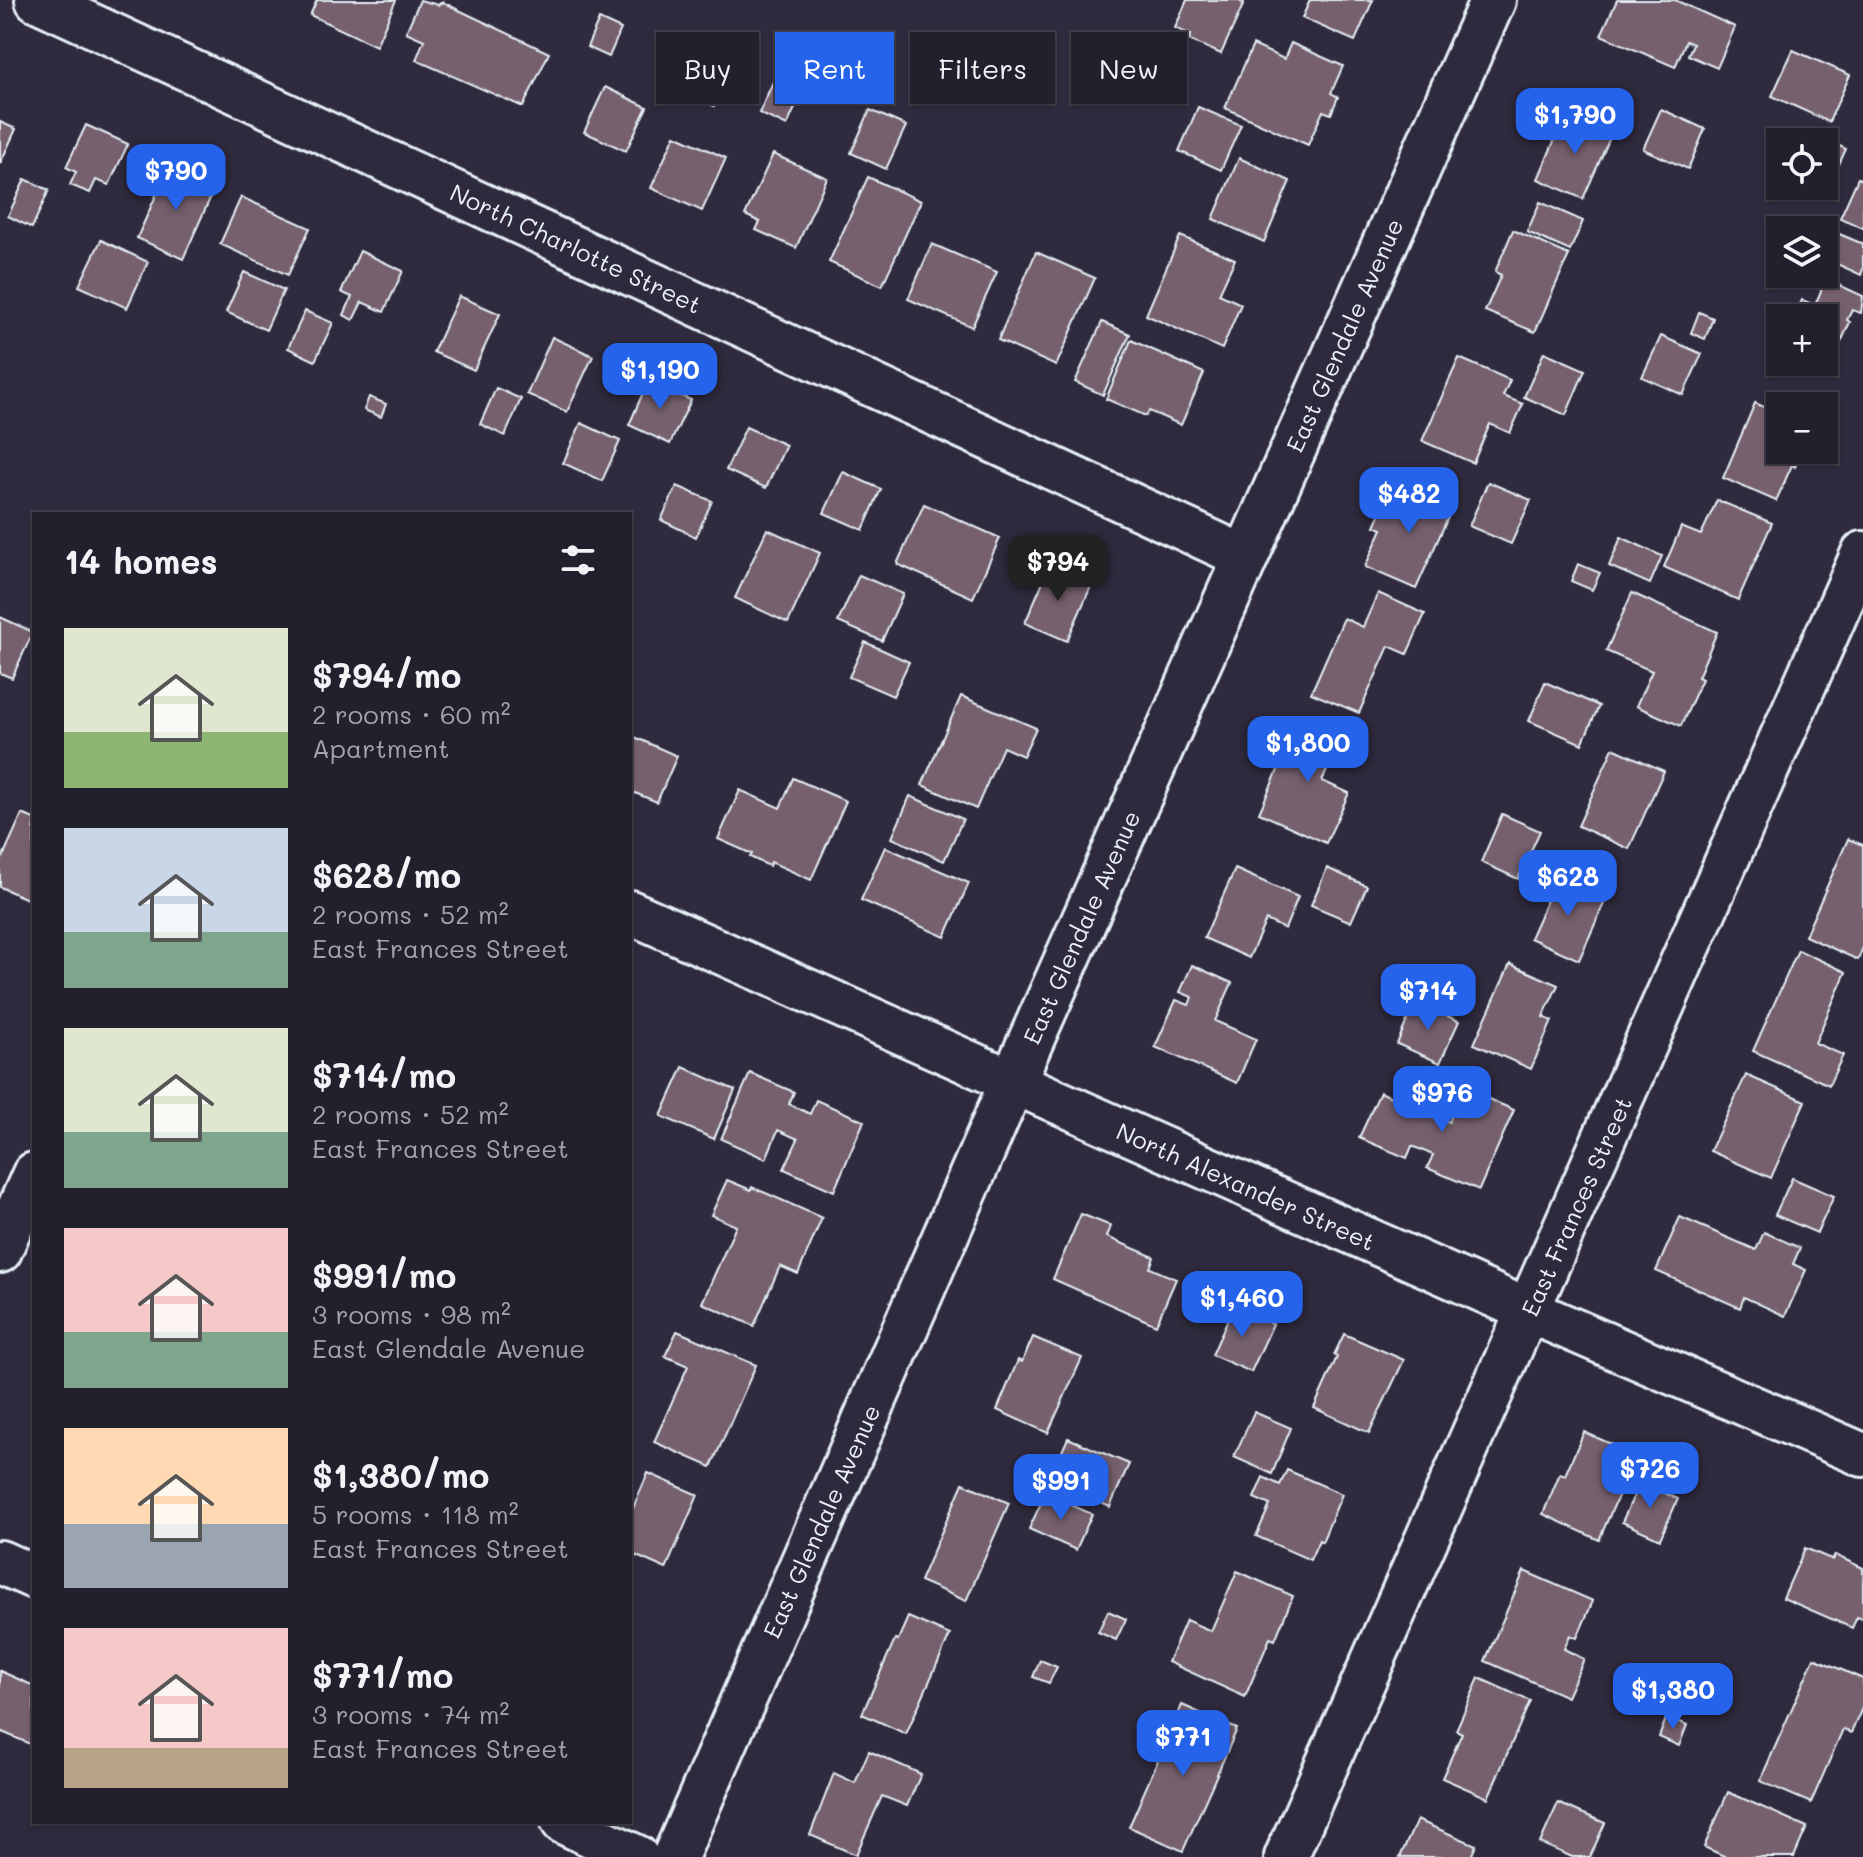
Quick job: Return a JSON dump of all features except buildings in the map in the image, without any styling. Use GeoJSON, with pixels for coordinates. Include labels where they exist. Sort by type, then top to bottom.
{"type":"FeatureCollection","features":[{"type":"Feature","properties":{"kind":"street","name":"North Charlotte Street"},"geometry":{"type":"LineString","coordinates":[[37,0],[1245,557]]}},
{"type":"Feature","properties":{"kind":"street","name":"East Glendale Avenue"},"geometry":{"type":"LineString","coordinates":[[675,1857],[1012,1083],[1493,0]]}},
{"type":"Feature","properties":{"kind":"street","name":"East Frances Street"},"geometry":{"type":"LineString","coordinates":[[1286,1857],[1863,553]]}},
{"type":"Feature","properties":{"kind":"street","name":"North Alexander Street"},"geometry":{"type":"LineString","coordinates":[[632,913],[1529,1311],[1863,1455]]}},
{"type":"Feature","properties":{"kind":"street"},"geometry":{"type":"LineString","coordinates":[[0,1251],[32,1179]]}},
{"type":"Feature","properties":{"kind":"street"},"geometry":{"type":"LineString","coordinates":[[0,1562],[32,1576]]}},
{"type":"Feature","properties":{"kind":"street"},"geometry":{"type":"LineString","coordinates":[[567,1824],[637,1857]]}}]}
